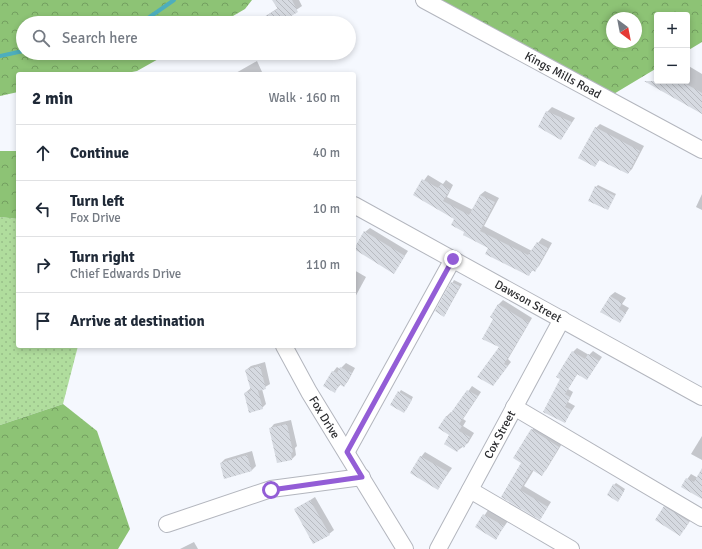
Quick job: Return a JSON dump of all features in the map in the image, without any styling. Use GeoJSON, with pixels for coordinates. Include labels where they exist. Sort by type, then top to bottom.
{"type":"FeatureCollection","features":[{"type":"Feature","properties":{"kind":"street","name":"Kings Mills Road"},"geometry":{"type":"LineString","coordinates":[[424,0],[702,150]]}},
{"type":"Feature","properties":{"kind":"street","name":"Dawson Street"},"geometry":{"type":"LineString","coordinates":[[356,206],[702,397]]}},
{"type":"Feature","properties":{"kind":"street"},"geometry":{"type":"LineString","coordinates":[[347,452],[453,259]]}},
{"type":"Feature","properties":{"kind":"street","name":"Cox Street"},"geometry":{"type":"LineString","coordinates":[[438,549],[562,319]]}},
{"type":"Feature","properties":{"kind":"street","name":"Fox Drive"},"geometry":{"type":"LineString","coordinates":[[285,348],[309,392],[405,549]]}},
{"type":"Feature","properties":{"kind":"street"},"geometry":{"type":"LineString","coordinates":[[514,407],[702,518]]}},
{"type":"Feature","properties":{"kind":"street"},"geometry":{"type":"LineString","coordinates":[[167,524],[271,490],[362,477]]}},
{"type":"Feature","properties":{"kind":"street"},"geometry":{"type":"LineString","coordinates":[[470,490],[571,549]]}},
{"type":"Feature","properties":{"kind":"green space"},"geometry":{"type":"Polygon","coordinates":[[[0,0],[252,0],[245,9],[233,16],[16,16],[16,60],[157,60],[137,71],[132,72],[16,72],[16,92],[0,96],[0,0]]]}},
{"type":"Feature","properties":{"kind":"green space"},"geometry":{"type":"Polygon","coordinates":[[[420,0],[702,0],[702,42],[690,49],[690,12],[654,12],[654,70],[607,98],[420,0]]]}},
{"type":"Feature","properties":{"kind":"green space"},"geometry":{"type":"Polygon","coordinates":[[[0,151],[16,151],[16,219],[0,217],[0,151]]]}},
{"type":"Feature","properties":{"kind":"green space"},"geometry":{"type":"Polygon","coordinates":[[[0,217],[16,219],[16,348],[77,348],[63,404],[0,425],[0,217]]]}},
{"type":"Feature","properties":{"kind":"green space"},"geometry":{"type":"Polygon","coordinates":[[[63,404],[97,431],[130,529],[118,549],[0,549],[0,425],[63,404]]]}},
{"type":"Feature","properties":{"kind":"building"},"geometry":{"type":"Polygon","coordinates":[[[272,0],[292,0],[298,12],[291,16],[266,16],[278,9],[272,0]]]}},
{"type":"Feature","properties":{"kind":"building"},"geometry":{"type":"Polygon","coordinates":[[[644,81],[654,81],[654,84],[686,84],[702,93],[702,114],[644,81]]]}},
{"type":"Feature","properties":{"kind":"building"},"geometry":{"type":"Polygon","coordinates":[[[546,111],[572,122],[561,140],[538,127],[546,111]]]}},
{"type":"Feature","properties":{"kind":"building"},"geometry":{"type":"Polygon","coordinates":[[[595,127],[640,151],[628,174],[599,160],[595,167],[578,158],[595,127]]]}},
{"type":"Feature","properties":{"kind":"building"},"geometry":{"type":"Polygon","coordinates":[[[422,179],[438,188],[441,184],[450,190],[443,201],[469,215],[480,195],[495,202],[480,231],[528,255],[537,242],[548,248],[535,272],[532,270],[529,276],[485,254],[488,248],[463,235],[464,232],[451,225],[454,219],[413,195],[422,179]]]}},
{"type":"Feature","properties":{"kind":"building"},"geometry":{"type":"Polygon","coordinates":[[[595,186],[615,196],[608,210],[588,201],[595,186]]]}},
{"type":"Feature","properties":{"kind":"building"},"geometry":{"type":"Polygon","coordinates":[[[364,231],[405,256],[394,274],[356,250],[356,245],[364,231]]]}},
{"type":"Feature","properties":{"kind":"building"},"geometry":{"type":"Polygon","coordinates":[[[451,282],[460,286],[444,317],[435,311],[451,282]]]}},
{"type":"Feature","properties":{"kind":"building"},"geometry":{"type":"Polygon","coordinates":[[[610,296],[622,303],[619,309],[626,313],[620,323],[600,312],[610,296]]]}},
{"type":"Feature","properties":{"kind":"building"},"geometry":{"type":"Polygon","coordinates":[[[498,304],[529,323],[504,364],[508,366],[493,386],[477,377],[499,347],[482,339],[493,319],[490,317],[498,304]]]}},
{"type":"Feature","properties":{"kind":"building"},"geometry":{"type":"Polygon","coordinates":[[[572,351],[585,359],[588,354],[599,361],[587,380],[577,374],[565,394],[570,397],[565,407],[572,410],[565,423],[543,412],[560,379],[556,377],[572,351]]]}},
{"type":"Feature","properties":{"kind":"building"},"geometry":{"type":"Polygon","coordinates":[[[260,366],[266,389],[258,391],[263,409],[249,413],[244,393],[251,391],[245,370],[260,366]]]}},
{"type":"Feature","properties":{"kind":"building"},"geometry":{"type":"Polygon","coordinates":[[[340,367],[352,373],[344,387],[339,384],[335,393],[323,386],[332,371],[337,373],[340,367]]]}},
{"type":"Feature","properties":{"kind":"building"},"geometry":{"type":"Polygon","coordinates":[[[467,390],[478,396],[459,424],[462,426],[459,431],[470,437],[464,448],[461,446],[457,452],[444,444],[449,435],[438,428],[446,416],[448,417],[467,390]]]}},
{"type":"Feature","properties":{"kind":"building"},"geometry":{"type":"Polygon","coordinates":[[[398,391],[412,400],[404,413],[390,405],[398,391]]]}},
{"type":"Feature","properties":{"kind":"building"},"geometry":{"type":"Polygon","coordinates":[[[287,424],[293,452],[291,453],[292,460],[277,463],[269,428],[287,424]]]}},
{"type":"Feature","properties":{"kind":"building"},"geometry":{"type":"Polygon","coordinates":[[[531,429],[559,447],[542,476],[532,470],[520,490],[548,507],[540,520],[501,497],[521,463],[513,458],[531,429]]]}},
{"type":"Feature","properties":{"kind":"building"},"geometry":{"type":"Polygon","coordinates":[[[247,455],[252,471],[224,479],[220,463],[247,455]]]}},
{"type":"Feature","properties":{"kind":"building"},"geometry":{"type":"Polygon","coordinates":[[[420,456],[448,472],[438,490],[410,473],[420,456]]]}},
{"type":"Feature","properties":{"kind":"building"},"geometry":{"type":"Polygon","coordinates":[[[702,468],[702,499],[681,487],[686,478],[694,482],[702,468]]]}},
{"type":"Feature","properties":{"kind":"building"},"geometry":{"type":"Polygon","coordinates":[[[613,484],[624,491],[618,502],[607,495],[613,484]]]}},
{"type":"Feature","properties":{"kind":"building"},"geometry":{"type":"Polygon","coordinates":[[[310,500],[330,535],[313,544],[294,509],[310,500]]]}},
{"type":"Feature","properties":{"kind":"building"},"geometry":{"type":"Polygon","coordinates":[[[664,506],[689,522],[680,536],[655,520],[664,506]]]}},
{"type":"Feature","properties":{"kind":"building"},"geometry":{"type":"Polygon","coordinates":[[[483,514],[504,526],[496,540],[475,527],[483,514]]]}},
{"type":"Feature","properties":{"kind":"waterway"},"geometry":{"type":"LineString","coordinates":[[151,16],[174,0]]}},
{"type":"Feature","properties":{"kind":"waterway"},"geometry":{"type":"LineString","coordinates":[[0,56],[16,53]]}},
{"type":"Feature","properties":{"kind":"route"},"geometry":{"type":"LineString","coordinates":[[271,490],[362,477],[347,452],[453,259]]}}]}
